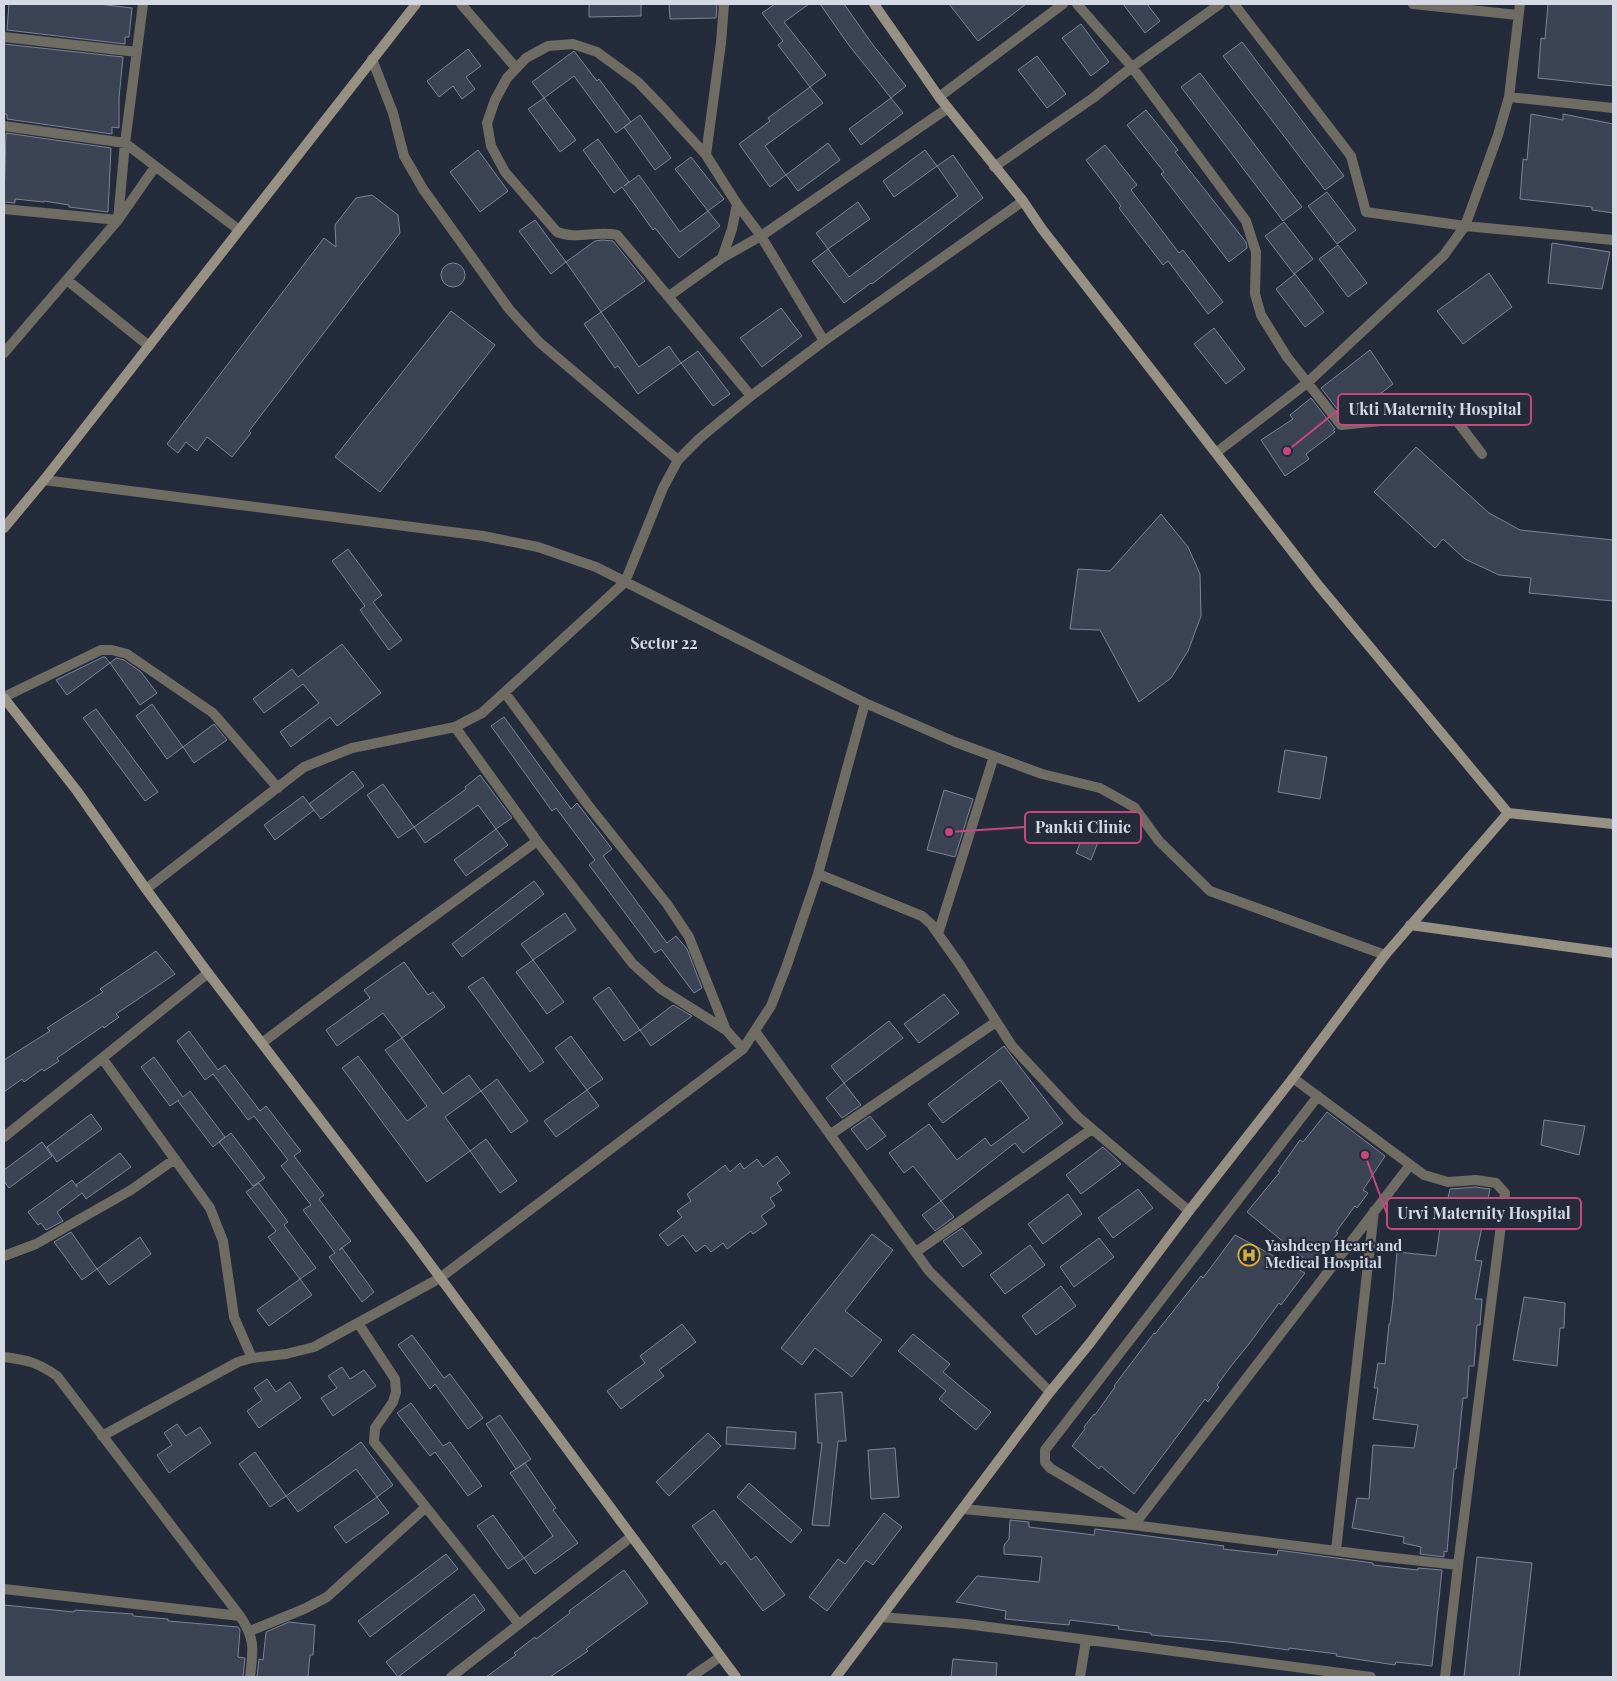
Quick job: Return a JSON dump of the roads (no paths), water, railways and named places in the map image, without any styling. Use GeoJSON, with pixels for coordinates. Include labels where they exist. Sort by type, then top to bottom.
{"type":"FeatureCollection","features":[{"type":"Feature","properties":{"kind":"street"},"geometry":{"type":"LineString","coordinates":[[118,220],[125,143],[143,4]]}},
{"type":"Feature","properties":{"kind":"street"},"geometry":{"type":"LineString","coordinates":[[4,528],[44,480],[416,4]]}},
{"type":"Feature","properties":{"kind":"street"},"geometry":{"type":"LineString","coordinates":[[461,4],[516,68]]}},
{"type":"Feature","properties":{"kind":"street"},"geometry":{"type":"LineString","coordinates":[[706,155],[721,43],[724,4]]}},
{"type":"Feature","properties":{"kind":"street"},"geometry":{"type":"LineString","coordinates":[[874,4],[940,98],[1023,201],[1042,229],[1217,452],[1319,586],[1508,813],[1613,824]]}},
{"type":"Feature","properties":{"kind":"street"},"geometry":{"type":"LineString","coordinates":[[940,98],[1063,4]]}},
{"type":"Feature","properties":{"kind":"street"},"geometry":{"type":"LineString","coordinates":[[1077,4],[1132,67],[1246,221],[1256,252],[1255,294],[1261,315],[1271,333],[1307,383],[1341,425],[1401,419],[1430,413],[1453,416],[1482,454]]}},
{"type":"Feature","properties":{"kind":"street"},"geometry":{"type":"LineString","coordinates":[[994,167],[1093,98],[1132,67],[1220,4]]}},
{"type":"Feature","properties":{"kind":"street"},"geometry":{"type":"LineString","coordinates":[[1234,4],[1351,156],[1366,212],[1465,226],[1613,240]]}},
{"type":"Feature","properties":{"kind":"street"},"geometry":{"type":"LineString","coordinates":[[1413,4],[1518,15]]}},
{"type":"Feature","properties":{"kind":"street"},"geometry":{"type":"LineString","coordinates":[[1217,452],[1307,383],[1444,255],[1465,226],[1498,135],[1509,97],[1520,4]]}},
{"type":"Feature","properties":{"kind":"street"},"geometry":{"type":"LineString","coordinates":[[4,37],[137,52]]}},
{"type":"Feature","properties":{"kind":"street"},"geometry":{"type":"LineString","coordinates":[[751,396],[618,235],[607,232],[567,236],[557,232],[505,172],[491,146],[487,123],[495,100],[507,78],[526,58],[548,46],[573,44],[598,52],[638,82],[706,155],[737,204],[761,236],[824,341]]}},
{"type":"Feature","properties":{"kind":"street"},"geometry":{"type":"LineString","coordinates":[[372,59],[393,113],[404,156],[423,189],[510,309],[539,342],[678,460]]}},
{"type":"Feature","properties":{"kind":"street"},"geometry":{"type":"LineString","coordinates":[[1509,97],[1613,108]]}},
{"type":"Feature","properties":{"kind":"street"},"geometry":{"type":"LineString","coordinates":[[669,296],[722,258],[761,236],[948,108]]}},
{"type":"Feature","properties":{"kind":"street"},"geometry":{"type":"LineString","coordinates":[[4,126],[125,143],[238,230]]}},
{"type":"Feature","properties":{"kind":"street"},"geometry":{"type":"LineString","coordinates":[[4,353],[118,220],[155,167]]}},
{"type":"Feature","properties":{"kind":"street"},"geometry":{"type":"LineString","coordinates":[[146,889],[304,767],[352,748],[455,728],[482,713],[625,582],[663,488],[678,460],[700,438],[751,396],[824,341],[1023,201]]}},
{"type":"Feature","properties":{"kind":"street"},"geometry":{"type":"LineString","coordinates":[[722,258],[732,229],[737,204]]}},
{"type":"Feature","properties":{"kind":"street"},"geometry":{"type":"LineString","coordinates":[[4,209],[118,220]]}},
{"type":"Feature","properties":{"kind":"street"},"geometry":{"type":"LineString","coordinates":[[67,280],[149,346]]}},
{"type":"Feature","properties":{"kind":"street"},"geometry":{"type":"LineString","coordinates":[[44,480],[483,536],[538,547],[596,567],[865,703],[1042,774],[1100,788],[1134,807],[1159,841],[1210,891],[1385,955]]}},
{"type":"Feature","properties":{"kind":"street"},"geometry":{"type":"LineString","coordinates":[[278,788],[213,713],[127,654],[112,650],[101,650],[4,698],[76,791],[208,973],[440,1278],[736,1677]]}},
{"type":"Feature","properties":{"kind":"street"},"geometry":{"type":"LineString","coordinates":[[505,693],[588,805],[667,904],[689,937],[726,1030]]}},
{"type":"Feature","properties":{"kind":"street"},"geometry":{"type":"LineString","coordinates":[[102,1436],[238,1362],[314,1347],[440,1278],[743,1049],[771,1006],[818,874],[865,703]]}},
{"type":"Feature","properties":{"kind":"street"},"geometry":{"type":"LineString","coordinates":[[455,728],[537,841],[633,964],[661,989],[726,1030],[743,1049]]}},
{"type":"Feature","properties":{"kind":"street"},"geometry":{"type":"LineString","coordinates":[[938,934],[994,756]]}},
{"type":"Feature","properties":{"kind":"street"},"geometry":{"type":"LineString","coordinates":[[836,1677],[1050,1392],[1090,1344],[1189,1210],[1293,1078],[1385,955],[1508,813]]}},
{"type":"Feature","properties":{"kind":"street"},"geometry":{"type":"LineString","coordinates":[[262,1043],[363,966],[413,932],[537,841]]}},
{"type":"Feature","properties":{"kind":"street"},"geometry":{"type":"LineString","coordinates":[[818,874],[922,916],[931,924],[1012,1046],[1078,1117],[1189,1210]]}},
{"type":"Feature","properties":{"kind":"street"},"geometry":{"type":"LineString","coordinates":[[1410,926],[1613,954]]}},
{"type":"Feature","properties":{"kind":"street"},"geometry":{"type":"LineString","coordinates":[[4,1137],[208,973]]}},
{"type":"Feature","properties":{"kind":"street"},"geometry":{"type":"LineString","coordinates":[[831,1134],[996,1022]]}},
{"type":"Feature","properties":{"kind":"street"},"geometry":{"type":"LineString","coordinates":[[755,1031],[929,1271],[1050,1392]]}},
{"type":"Feature","properties":{"kind":"street"},"geometry":{"type":"LineString","coordinates":[[102,1058],[210,1208],[223,1241],[234,1317],[252,1358]]}},
{"type":"Feature","properties":{"kind":"street"},"geometry":{"type":"LineString","coordinates":[[1293,1078],[1424,1175],[1448,1182],[1476,1180],[1496,1183],[1506,1192],[1445,1677]]}},
{"type":"Feature","properties":{"kind":"street"},"geometry":{"type":"LineString","coordinates":[[1136,1522],[1050,1468],[1045,1462],[1045,1450],[1318,1096]]}},
{"type":"Feature","properties":{"kind":"street"},"geometry":{"type":"LineString","coordinates":[[916,1252],[1092,1129]]}},
{"type":"Feature","properties":{"kind":"street"},"geometry":{"type":"LineString","coordinates":[[4,1256],[36,1244],[130,1190],[175,1159]]}},
{"type":"Feature","properties":{"kind":"street"},"geometry":{"type":"LineString","coordinates":[[1136,1522],[1410,1165]]}},
{"type":"Feature","properties":{"kind":"street"},"geometry":{"type":"LineString","coordinates":[[1336,1550],[1374,1211]]}},
{"type":"Feature","properties":{"kind":"street"},"geometry":{"type":"LineString","coordinates":[[358,1323],[394,1379],[396,1392],[393,1402],[375,1428],[374,1442],[519,1624]]}},
{"type":"Feature","properties":{"kind":"street"},"geometry":{"type":"LineString","coordinates":[[4,1357],[41,1365],[57,1376],[250,1630],[253,1646],[250,1677]]}},
{"type":"Feature","properties":{"kind":"street"},"geometry":{"type":"LineString","coordinates":[[250,1630],[304,1609],[328,1597],[426,1507]]}},
{"type":"Feature","properties":{"kind":"street"},"geometry":{"type":"LineString","coordinates":[[963,1509],[1136,1522],[1458,1565]]}},
{"type":"Feature","properties":{"kind":"street"},"geometry":{"type":"LineString","coordinates":[[452,1677],[631,1537]]}},
{"type":"Feature","properties":{"kind":"street"},"geometry":{"type":"LineString","coordinates":[[4,1589],[240,1616]]}},
{"type":"Feature","properties":{"kind":"street"},"geometry":{"type":"LineString","coordinates":[[881,1617],[966,1624],[1371,1677]]}},
{"type":"Feature","properties":{"kind":"street"},"geometry":{"type":"LineString","coordinates":[[1080,1677],[1086,1640]]}},
{"type":"Feature","properties":{"kind":"street"},"geometry":{"type":"LineString","coordinates":[[691,1677],[720,1657]]}},
{"type":"Feature","properties":{"kind":"place","name":"Ukti Maternity Hospital"},"geometry":{"type":"Point","coordinates":[1287,451]}},
{"type":"Feature","properties":{"kind":"place","name":"Pankti Clinic"},"geometry":{"type":"Point","coordinates":[949,832]}},
{"type":"Feature","properties":{"kind":"place","name":"Urvi Maternity Hospital"},"geometry":{"type":"Point","coordinates":[1365,1155]}},
{"type":"Feature","properties":{"kind":"place","name":"Yashdeep Heart and Medical Hospital"},"geometry":{"type":"Point","coordinates":[1249,1255]}},
{"type":"Feature","properties":{"kind":"district","name":"Sector 22"},"geometry":{"type":"Point","coordinates":[664,643]}}]}
